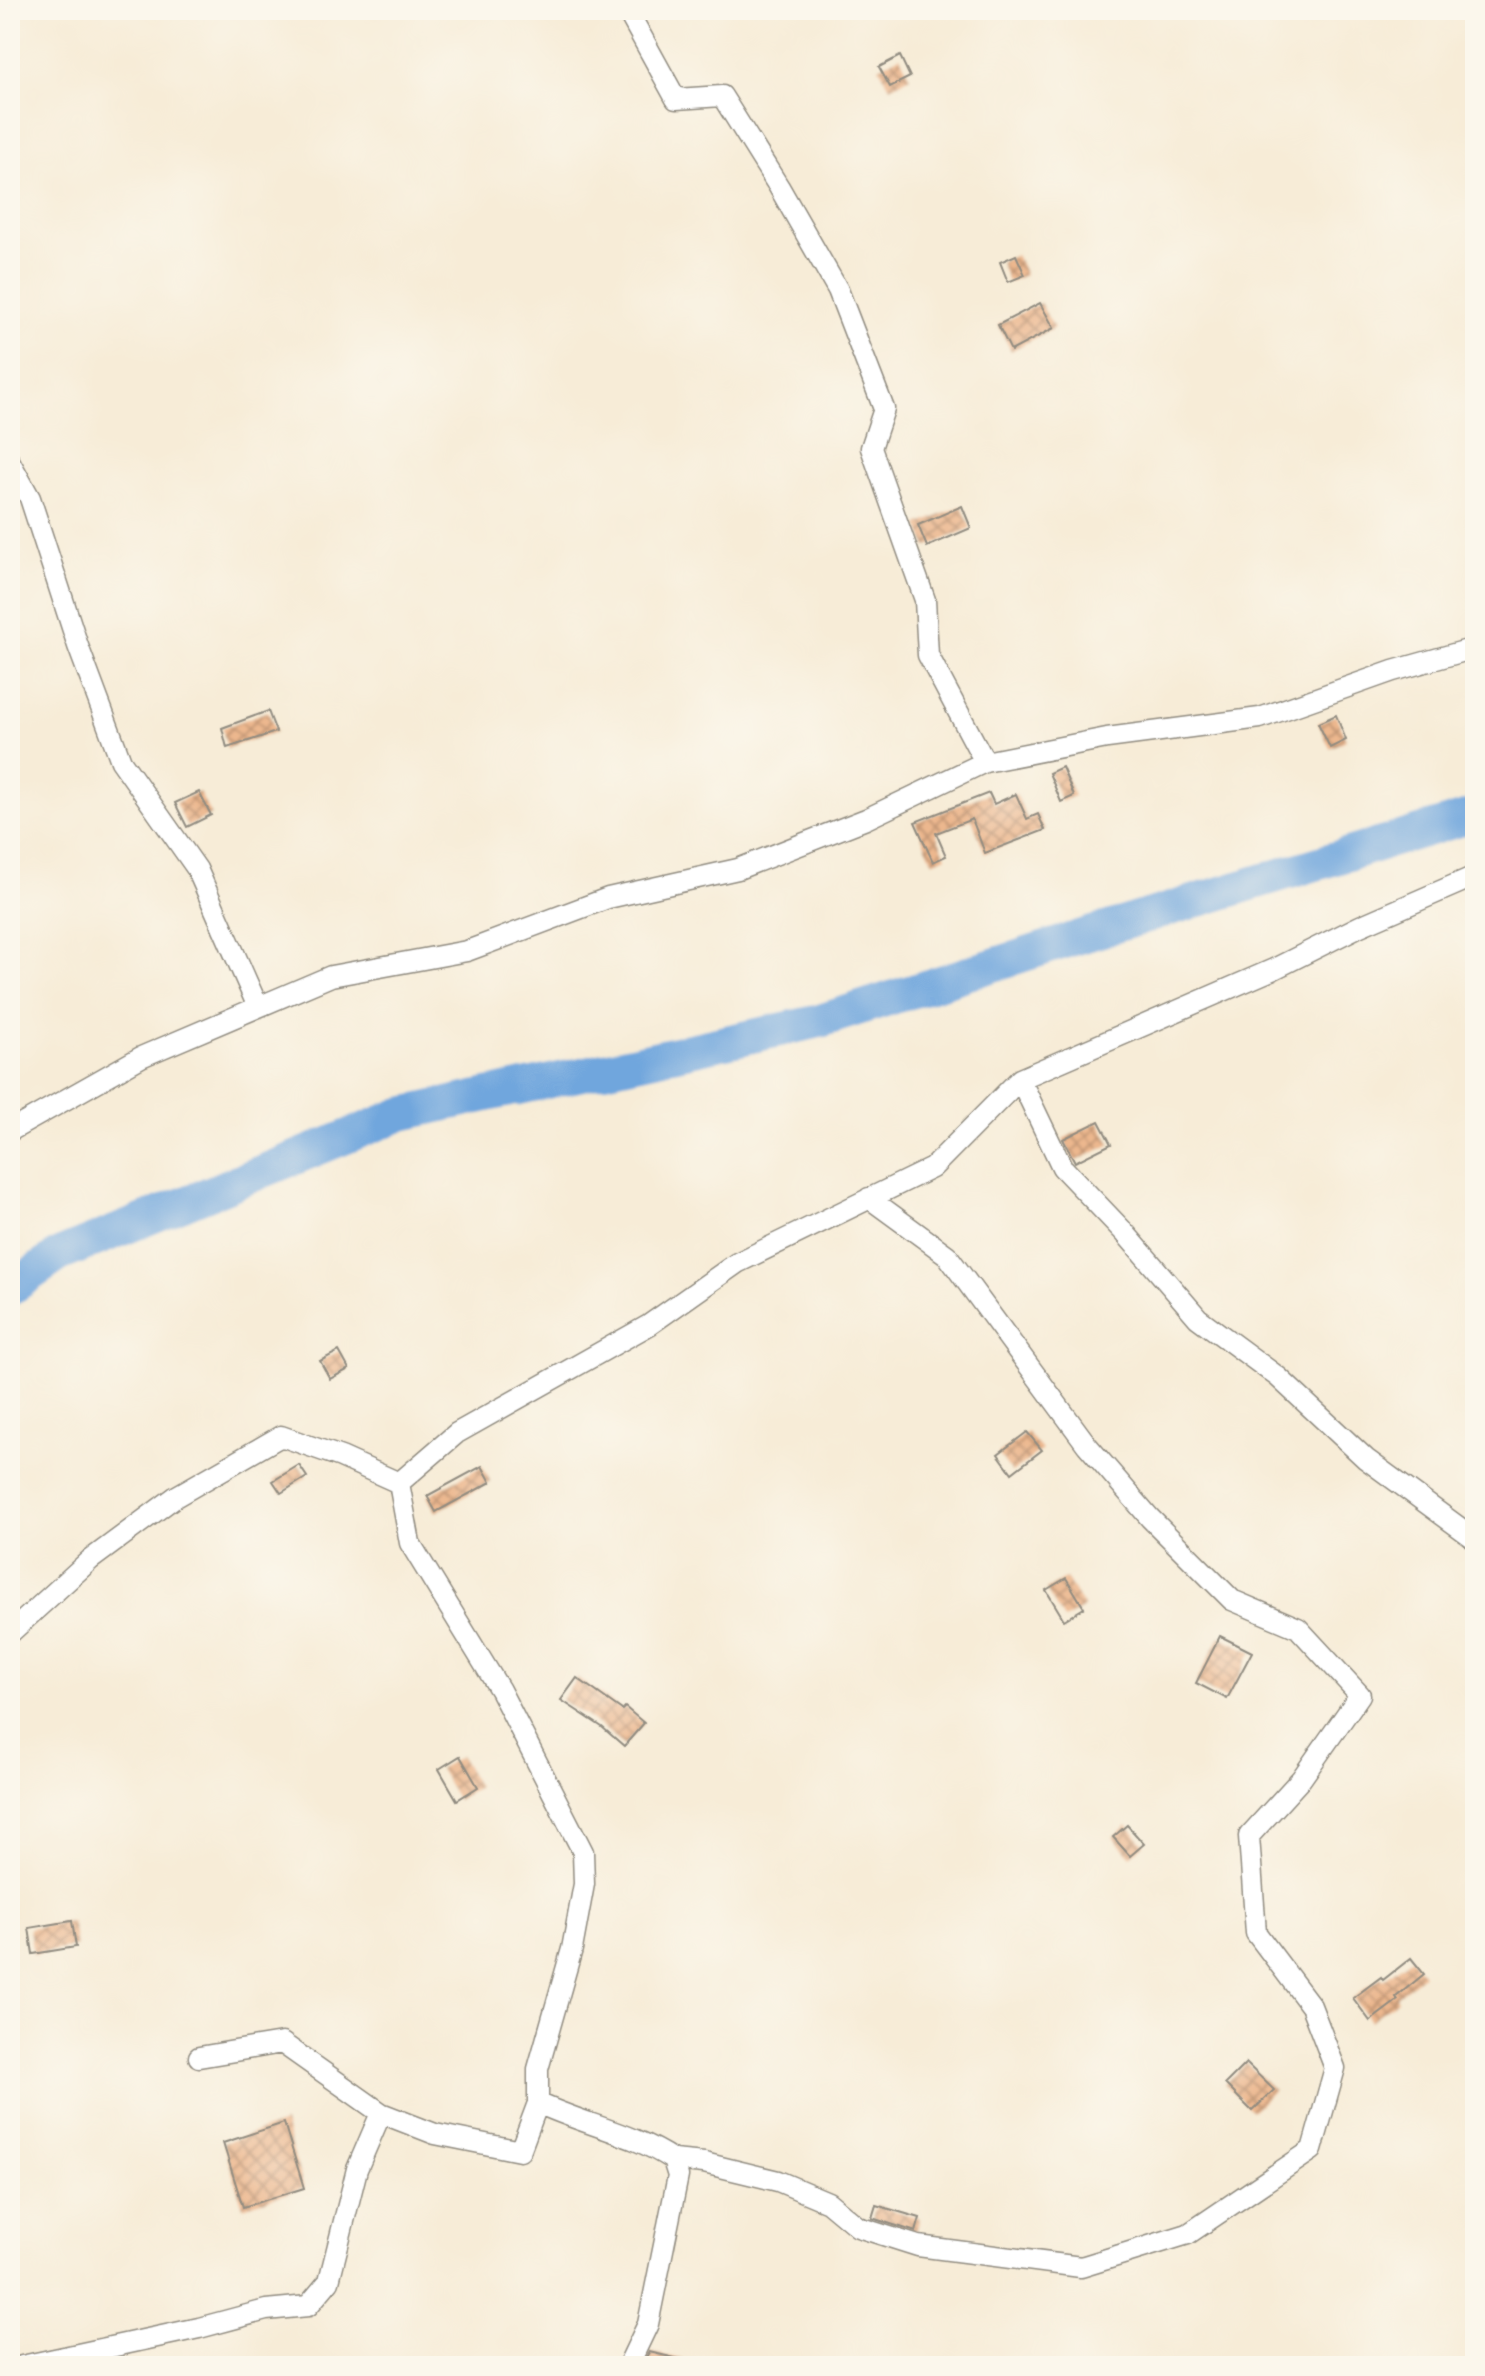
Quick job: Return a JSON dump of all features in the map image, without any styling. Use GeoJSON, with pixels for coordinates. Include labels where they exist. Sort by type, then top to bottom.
{"type":"FeatureCollection","features":[{"type":"Feature","properties":{"kind":"street"},"geometry":{"type":"LineString","coordinates":[[627,10],[676,99],[722,96],[838,290],[884,409],[871,448],[925,600],[928,655],[985,762]]}},
{"type":"Feature","properties":{"kind":"street"},"geometry":{"type":"LineString","coordinates":[[10,462],[30,498],[78,646],[121,761],[197,869],[258,1007]]}},
{"type":"Feature","properties":{"kind":"street"},"geometry":{"type":"LineString","coordinates":[[10,1131],[141,1057],[331,976],[467,951],[608,898],[738,869],[866,819],[985,762],[1107,738],[1260,718],[1393,671],[1475,648]]}},
{"type":"Feature","properties":{"kind":"street"},"geometry":{"type":"LineString","coordinates":[[399,1483],[457,1433],[649,1325],[737,1263],[932,1168],[1020,1079],[1274,969],[1360,926],[1475,876]]}},
{"type":"Feature","properties":{"kind":"street"},"geometry":{"type":"LineString","coordinates":[[1020,1079],[1062,1167],[1125,1233],[1198,1318],[1278,1377],[1366,1459],[1475,1539]]}},
{"type":"Feature","properties":{"kind":"street"},"geometry":{"type":"LineString","coordinates":[[538,2103],[657,2149],[673,2160],[704,2163],[778,2181],[828,2202],[858,2227],[918,2246],[1081,2267],[1188,2234],[1312,2150],[1335,2068],[1311,2006],[1256,1933],[1249,1836],[1301,1779],[1360,1695],[1298,1628],[1232,1600],[1150,1518],[1087,1445],[947,1255],[869,1198]]}},
{"type":"Feature","properties":{"kind":"street"},"geometry":{"type":"LineString","coordinates":[[10,1633],[90,1560],[175,1497],[281,1436],[341,1457],[399,1483]]}},
{"type":"Feature","properties":{"kind":"street"},"geometry":{"type":"LineString","coordinates":[[199,2057],[282,2043],[381,2113],[435,2134],[520,2151],[538,2103],[538,2069],[572,1949],[584,1884],[583,1852],[500,1690],[410,1543],[399,1483]]}},
{"type":"Feature","properties":{"kind":"street"},"geometry":{"type":"LineString","coordinates":[[22,2366],[199,2328],[266,2310],[308,2306],[329,2281],[357,2169],[381,2113]]}},
{"type":"Feature","properties":{"kind":"street"},"geometry":{"type":"LineString","coordinates":[[628,2366],[648,2324],[678,2176],[673,2160]]}},
{"type":"Feature","properties":{"kind":"building"},"geometry":{"type":"Polygon","coordinates":[[[900,56],[910,77],[890,87],[879,67],[900,56]]]}},
{"type":"Feature","properties":{"kind":"building"},"geometry":{"type":"Polygon","coordinates":[[[1016,255],[1025,275],[1008,282],[1000,262],[1016,255]]]}},
{"type":"Feature","properties":{"kind":"building"},"geometry":{"type":"Polygon","coordinates":[[[1040,303],[1054,328],[1011,351],[998,325],[1040,303]]]}},
{"type":"Feature","properties":{"kind":"building"},"geometry":{"type":"Polygon","coordinates":[[[962,506],[971,528],[927,547],[918,525],[962,506]]]}},
{"type":"Feature","properties":{"kind":"building"},"geometry":{"type":"Polygon","coordinates":[[[268,711],[276,732],[227,748],[222,728],[268,711]]]}},
{"type":"Feature","properties":{"kind":"building"},"geometry":{"type":"Polygon","coordinates":[[[1336,715],[1346,740],[1330,748],[1318,723],[1336,715]]]}},
{"type":"Feature","properties":{"kind":"building"},"geometry":{"type":"Polygon","coordinates":[[[1062,767],[1074,796],[1061,802],[1049,773],[1062,767]]]}},
{"type":"Feature","properties":{"kind":"building"},"geometry":{"type":"Polygon","coordinates":[[[199,792],[211,815],[187,827],[175,803],[199,792]]]}},
{"type":"Feature","properties":{"kind":"building"},"geometry":{"type":"Polygon","coordinates":[[[989,793],[994,804],[1016,794],[1027,819],[1038,814],[1045,830],[985,853],[972,819],[936,833],[946,856],[933,862],[915,822],[989,793]]]}},
{"type":"Feature","properties":{"kind":"building"},"geometry":{"type":"Polygon","coordinates":[[[1099,1121],[1111,1144],[1075,1162],[1063,1139],[1099,1121]]]}},
{"type":"Feature","properties":{"kind":"building"},"geometry":{"type":"Polygon","coordinates":[[[339,1351],[349,1369],[330,1379],[320,1361],[339,1351]]]}},
{"type":"Feature","properties":{"kind":"building"},"geometry":{"type":"Polygon","coordinates":[[[1027,1432],[1042,1450],[1012,1473],[998,1454],[1027,1432]]]}},
{"type":"Feature","properties":{"kind":"building"},"geometry":{"type":"Polygon","coordinates":[[[299,1465],[307,1477],[281,1493],[273,1481],[299,1465]]]}},
{"type":"Feature","properties":{"kind":"building"},"geometry":{"type":"Polygon","coordinates":[[[482,1466],[491,1482],[436,1512],[427,1496],[482,1466]]]}},
{"type":"Feature","properties":{"kind":"building"},"geometry":{"type":"Polygon","coordinates":[[[1066,1578],[1084,1608],[1064,1620],[1046,1590],[1066,1578]]]}},
{"type":"Feature","properties":{"kind":"building"},"geometry":{"type":"Polygon","coordinates":[[[1220,1636],[1252,1652],[1227,1699],[1196,1683],[1220,1636]]]}},
{"type":"Feature","properties":{"kind":"building"},"geometry":{"type":"Polygon","coordinates":[[[577,1678],[622,1710],[625,1707],[644,1723],[624,1746],[561,1700],[577,1678]]]}},
{"type":"Feature","properties":{"kind":"building"},"geometry":{"type":"Polygon","coordinates":[[[460,1756],[478,1787],[457,1800],[439,1769],[460,1756]]]}},
{"type":"Feature","properties":{"kind":"building"},"geometry":{"type":"Polygon","coordinates":[[[1127,1825],[1144,1844],[1130,1856],[1113,1837],[1127,1825]]]}},
{"type":"Feature","properties":{"kind":"building"},"geometry":{"type":"Polygon","coordinates":[[[72,1921],[76,1947],[33,1954],[29,1928],[72,1921]]]}},
{"type":"Feature","properties":{"kind":"building"},"geometry":{"type":"Polygon","coordinates":[[[1411,1958],[1424,1974],[1396,1997],[1398,2000],[1370,2021],[1353,1998],[1411,1958]]]}},
{"type":"Feature","properties":{"kind":"building"},"geometry":{"type":"Polygon","coordinates":[[[1246,2063],[1274,2090],[1252,2111],[1225,2084],[1246,2063]]]}},
{"type":"Feature","properties":{"kind":"building"},"geometry":{"type":"Polygon","coordinates":[[[284,2123],[304,2188],[243,2207],[223,2143],[284,2123]]]}},
{"type":"Feature","properties":{"kind":"building"},"geometry":{"type":"Polygon","coordinates":[[[876,2205],[920,2218],[916,2232],[872,2218],[876,2205]]]}},
{"type":"Feature","properties":{"kind":"building"},"geometry":{"type":"Polygon","coordinates":[[[649,2352],[684,2360],[683,2366],[642,2366],[649,2352]]]}},
{"type":"Feature","properties":{"kind":"waterway"},"geometry":{"type":"LineString","coordinates":[[10,1289],[59,1255],[402,1114],[820,1021],[1475,815]]}}]}
